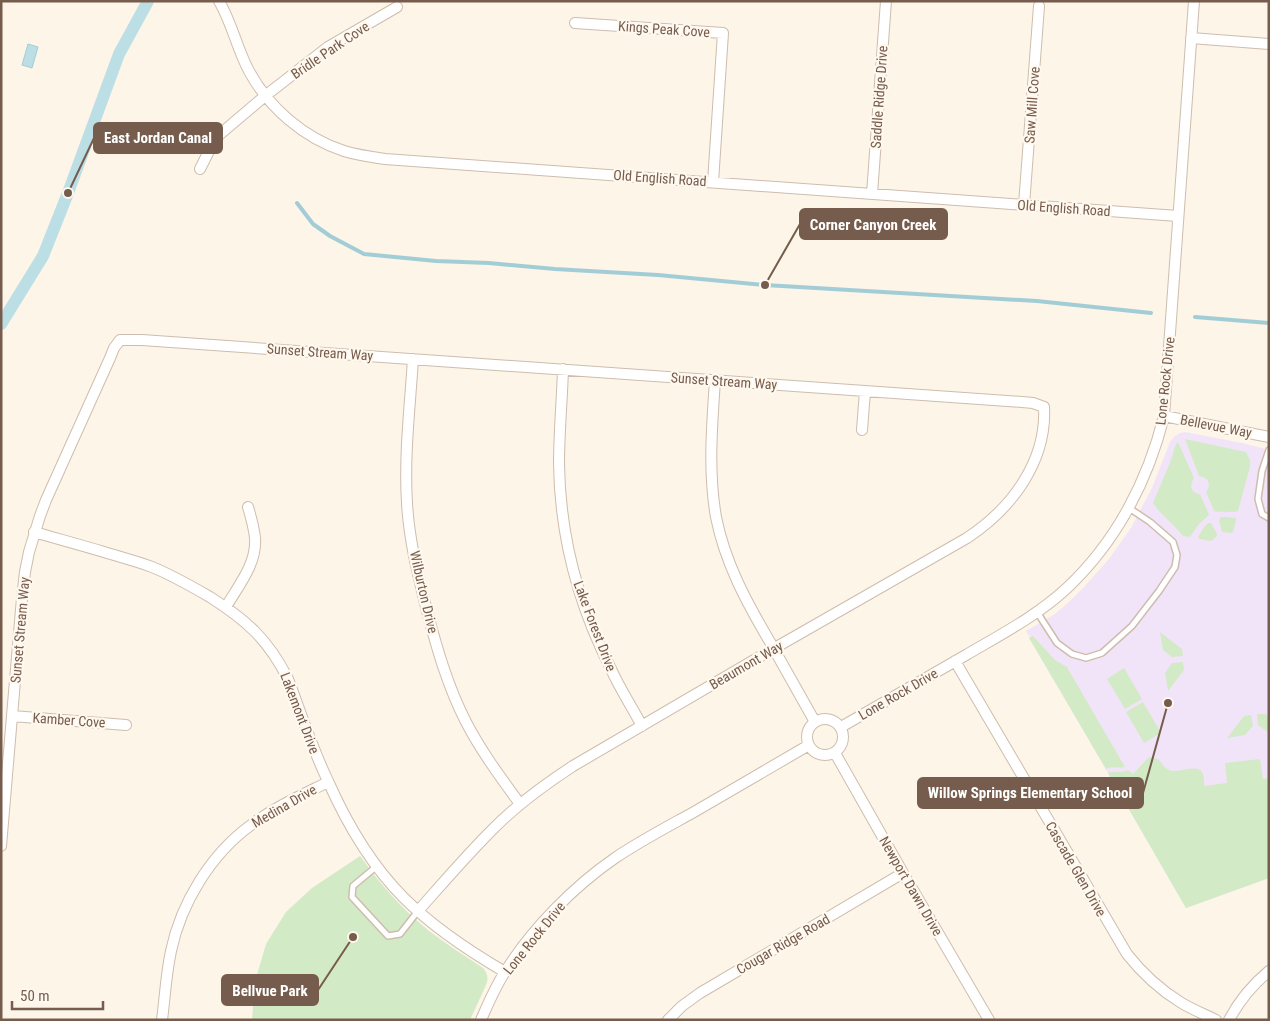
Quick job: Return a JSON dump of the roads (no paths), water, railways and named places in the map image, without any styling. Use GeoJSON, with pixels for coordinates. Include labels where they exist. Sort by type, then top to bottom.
{"type":"FeatureCollection","features":[{"type":"Feature","properties":{"kind":"street","name":"Old English Road"},"geometry":{"type":"LineString","coordinates":[[219,1],[249,70],[265,96],[281,112],[305,131],[330,145],[357,154],[385,159],[1178,216]]}},
{"type":"Feature","properties":{"kind":"street","name":"Saddle Ridge Drive"},"geometry":{"type":"LineString","coordinates":[[872,194],[886,1]]}},
{"type":"Feature","properties":{"kind":"street","name":"Lone Rock Drive"},"geometry":{"type":"LineString","coordinates":[[841,727],[1021,622],[1053,600],[1082,573],[1108,541],[1129,508],[1147,470],[1164,416],[1194,1]]}},
{"type":"Feature","properties":{"kind":"street","name":"Saw Mill Cove"},"geometry":{"type":"LineString","coordinates":[[1024,205],[1039,6]]}},
{"type":"Feature","properties":{"kind":"street","name":"Bridle Park Cove"},"geometry":{"type":"LineString","coordinates":[[200,169],[219,136],[265,96],[316,56],[397,7]]}},
{"type":"Feature","properties":{"kind":"street","name":"Kings Peak Cove"},"geometry":{"type":"LineString","coordinates":[[575,23],[723,33],[713,182]]}},
{"type":"Feature","properties":{"kind":"street"},"geometry":{"type":"LineString","coordinates":[[1192,38],[1269,44]]}},
{"type":"Feature","properties":{"kind":"street","name":"Sunset Stream Way"},"geometry":{"type":"LineString","coordinates":[[1,846],[25,572],[34,532],[46,500],[110,358],[120,340],[142,340],[1022,402],[1044,407]]}},
{"type":"Feature","properties":{"kind":"street","name":"Wilburton Drive"},"geometry":{"type":"LineString","coordinates":[[413,359],[406,480],[410,526],[418,574],[440,658],[455,700],[490,764],[520,804]]}},
{"type":"Feature","properties":{"kind":"street","name":"Lake Forest Drive"},"geometry":{"type":"LineString","coordinates":[[563,370],[559,464],[564,519],[570,554],[580,595],[600,646],[611,671],[642,726]]}},
{"type":"Feature","properties":{"kind":"street"},"geometry":{"type":"LineString","coordinates":[[715,380],[711,453],[713,498],[721,538],[735,578],[752,612],[816,722]]}},
{"type":"Feature","properties":{"kind":"street"},"geometry":{"type":"LineString","coordinates":[[862,430],[865,391]]}},
{"type":"Feature","properties":{"kind":"street","name":"Beaumont Way"},"geometry":{"type":"LineString","coordinates":[[418,911],[491,830],[520,804],[573,766],[966,538],[991,520],[1018,491],[1029,473],[1038,453],[1044,432],[1044,407]]}},
{"type":"Feature","properties":{"kind":"street","name":"Bellevue Way"},"geometry":{"type":"LineString","coordinates":[[1164,416],[1269,437]]}},
{"type":"Feature","properties":{"kind":"street"},"geometry":{"type":"LineString","coordinates":[[226,608],[252,560],[255,540],[248,507]]}},
{"type":"Feature","properties":{"kind":"street","name":"Lakemont Drive"},"geometry":{"type":"LineString","coordinates":[[34,532],[152,567],[186,583],[246,622],[262,638],[281,664],[328,782],[363,848],[390,882],[418,911],[456,941],[505,972]]}},
{"type":"Feature","properties":{"kind":"street","name":"Cascade Glen Drive"},"geometry":{"type":"LineString","coordinates":[[955,661],[1127,954],[1139,970],[1158,987],[1180,1002],[1216,1020]]}},
{"type":"Feature","properties":{"kind":"street","name":"Kamber Cove"},"geometry":{"type":"LineString","coordinates":[[12,716],[126,725]]}},
{"type":"Feature","properties":{"kind":"street"},"geometry":{"type":"LineString","coordinates":[[821,719],[831,719],[841,727],[843,742],[835,752],[830,755],[820,755],[812,750],[807,741],[808,731],[813,723],[821,719]]}},
{"type":"Feature","properties":{"kind":"street","name":"Lone Rock Drive"},"geometry":{"type":"LineString","coordinates":[[481,1020],[505,972],[533,935],[566,899],[589,878],[615,859],[809,745]]}},
{"type":"Feature","properties":{"kind":"street","name":"Newport Dawn Drive"},"geometry":{"type":"LineString","coordinates":[[835,752],[989,1020]]}},
{"type":"Feature","properties":{"kind":"street","name":"Medina Drive"},"geometry":{"type":"LineString","coordinates":[[162,1020],[166,975],[178,927],[186,906],[211,865],[228,845],[250,826],[276,808],[328,782]]}},
{"type":"Feature","properties":{"kind":"street","name":"Cougar Ridge Road"},"geometry":{"type":"LineString","coordinates":[[668,1020],[682,1006],[700,993],[903,873]]}},
{"type":"Feature","properties":{"kind":"street"},"geometry":{"type":"LineString","coordinates":[[1229,1020],[1246,994],[1269,970]]}},
{"type":"Feature","properties":{"kind":"lane"},"geometry":{"type":"LineString","coordinates":[[1269,450],[1262,471],[1258,499],[1262,514],[1269,518]]}},
{"type":"Feature","properties":{"kind":"lane"},"geometry":{"type":"LineString","coordinates":[[1037,612],[1057,642],[1072,654],[1086,658],[1102,653],[1132,626],[1175,567],[1177,554],[1173,542],[1150,522],[1129,508]]}},
{"type":"Feature","properties":{"kind":"lane"},"geometry":{"type":"LineString","coordinates":[[377,866],[353,886],[352,897],[388,936],[400,934],[418,911]]}},
{"type":"Feature","properties":{"kind":"water"},"geometry":{"type":"Polygon","coordinates":[[[28,44],[38,47],[32,68],[22,65],[28,44]]]}},
{"type":"Feature","properties":{"kind":"waterway"},"geometry":{"type":"LineString","coordinates":[[1,324],[43,256],[119,54],[148,1]]}},
{"type":"Feature","properties":{"kind":"waterway"},"geometry":{"type":"LineString","coordinates":[[297,203],[313,224],[330,236],[364,254],[436,261],[658,275],[765,285],[1037,301],[1151,313]]}},
{"type":"Feature","properties":{"kind":"waterway"},"geometry":{"type":"LineString","coordinates":[[1195,317],[1269,323]]}},
{"type":"Feature","properties":{"kind":"place","name":"East Jordan Canal"},"geometry":{"type":"Point","coordinates":[68,193]}},
{"type":"Feature","properties":{"kind":"place","name":"Corner Canyon Creek"},"geometry":{"type":"Point","coordinates":[765,285]}},
{"type":"Feature","properties":{"kind":"place","name":"Willow Springs Elementary School"},"geometry":{"type":"Point","coordinates":[1168,703]}},
{"type":"Feature","properties":{"kind":"place","name":"Bellvue Park"},"geometry":{"type":"Point","coordinates":[353,937]}}]}
